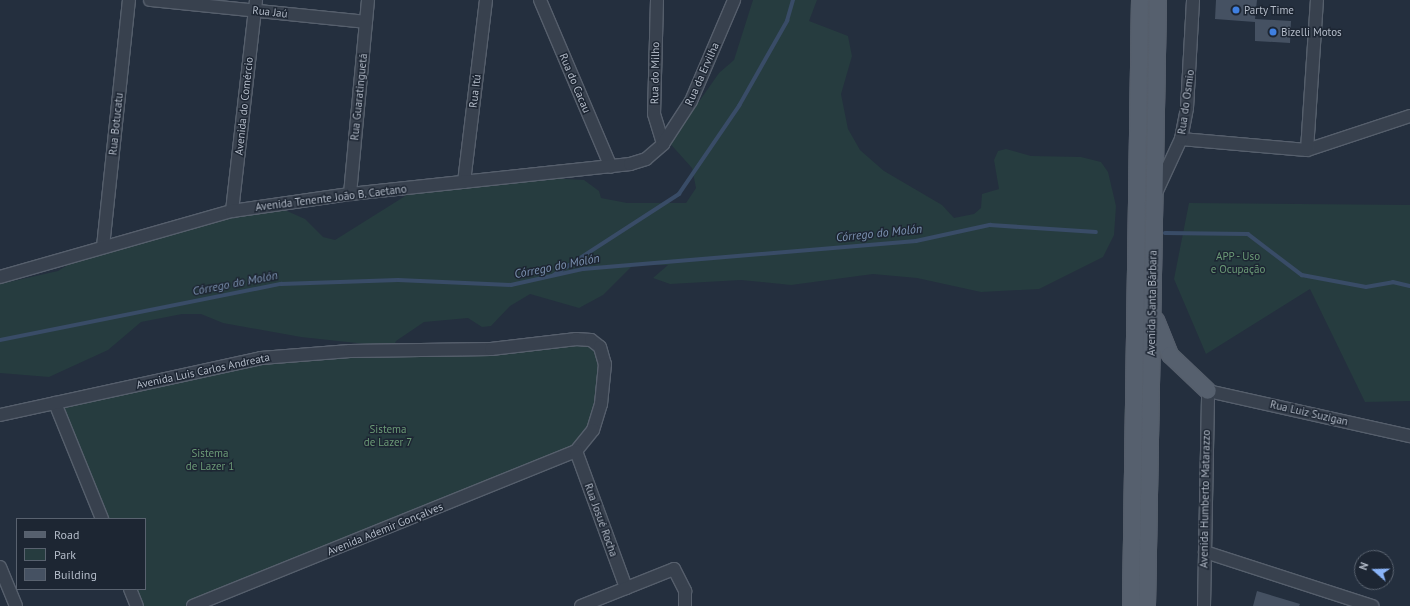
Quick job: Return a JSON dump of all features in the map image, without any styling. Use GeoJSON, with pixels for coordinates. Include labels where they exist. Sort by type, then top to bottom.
{"type":"FeatureCollection","features":[{"type":"Feature","properties":{"kind":"main road","name":"Avenida Santa Bárbara"},"geometry":{"type":"LineString","coordinates":[[1131,606],[1140,0]]}},
{"type":"Feature","properties":{"kind":"main road","name":"Avenida Santa Bárbara"},"geometry":{"type":"LineString","coordinates":[[1147,606],[1158,0]]}},
{"type":"Feature","properties":{"kind":"main road"},"geometry":{"type":"LineString","coordinates":[[1152,307],[1170,355],[1208,391]]}},
{"type":"Feature","properties":{"kind":"street","name":"Rua Botucatu"},"geometry":{"type":"LineString","coordinates":[[102,247],[129,0]]}},
{"type":"Feature","properties":{"kind":"street","name":"Rua Jaú"},"geometry":{"type":"LineString","coordinates":[[150,0],[255,5],[366,22]]}},
{"type":"Feature","properties":{"kind":"street","name":"Rua Guaratinguetá"},"geometry":{"type":"LineString","coordinates":[[350,194],[368,0]]}},
{"type":"Feature","properties":{"kind":"street","name":"Rua Itú"},"geometry":{"type":"LineString","coordinates":[[464,182],[486,0]]}},
{"type":"Feature","properties":{"kind":"street","name":"Rua do Cacau"},"geometry":{"type":"LineString","coordinates":[[540,0],[611,166]]}},
{"type":"Feature","properties":{"kind":"street","name":"Rua do Milho"},"geometry":{"type":"LineString","coordinates":[[657,0],[654,114],[663,144]]}},
{"type":"Feature","properties":{"kind":"street","name":"Rua da Ervilha"},"geometry":{"type":"LineString","coordinates":[[663,144],[691,101],[734,0]]}},
{"type":"Feature","properties":{"kind":"street","name":"Rua do Osmio"},"geometry":{"type":"LineString","coordinates":[[1154,198],[1181,139],[1191,72],[1193,0]]}},
{"type":"Feature","properties":{"kind":"street"},"geometry":{"type":"LineString","coordinates":[[1308,150],[1317,0]]}},
{"type":"Feature","properties":{"kind":"street","name":"Avenida do Comércio"},"geometry":{"type":"LineString","coordinates":[[232,211],[255,5]]}},
{"type":"Feature","properties":{"kind":"street"},"geometry":{"type":"LineString","coordinates":[[1181,139],[1308,150],[1410,116]]}},
{"type":"Feature","properties":{"kind":"street","name":"Avenida Tenente João B. Caetano"},"geometry":{"type":"LineString","coordinates":[[0,277],[232,211],[350,194],[611,166],[646,159],[663,144]]}},
{"type":"Feature","properties":{"kind":"street","name":"Avenida Luis Carlos Andreata"},"geometry":{"type":"LineString","coordinates":[[0,415],[261,358],[350,350],[491,349],[576,339],[591,340],[600,347],[605,364],[602,404],[593,430],[576,451]]}},
{"type":"Feature","properties":{"kind":"street","name":"Rua Luiz Suzigan"},"geometry":{"type":"LineString","coordinates":[[1208,391],[1410,436]]}},
{"type":"Feature","properties":{"kind":"street","name":"Avenida Humberto Matarazzo"},"geometry":{"type":"LineString","coordinates":[[1204,606],[1208,391]]}},
{"type":"Feature","properties":{"kind":"street"},"geometry":{"type":"LineString","coordinates":[[55,402],[102,518]]}},
{"type":"Feature","properties":{"kind":"street","name":"Rua Josué Rocha"},"geometry":{"type":"LineString","coordinates":[[576,451],[626,588]]}},
{"type":"Feature","properties":{"kind":"street","name":"Avenida Ademir Gonçalves"},"geometry":{"type":"LineString","coordinates":[[193,606],[576,451]]}},
{"type":"Feature","properties":{"kind":"street"},"geometry":{"type":"LineString","coordinates":[[1205,552],[1372,606]]}},
{"type":"Feature","properties":{"kind":"street"},"geometry":{"type":"LineString","coordinates":[[0,567],[16,606]]}},
{"type":"Feature","properties":{"kind":"street"},"geometry":{"type":"LineString","coordinates":[[581,606],[674,569],[685,591],[685,606]]}},
{"type":"Feature","properties":{"kind":"street"},"geometry":{"type":"LineString","coordinates":[[130,590],[137,606]]}},
{"type":"Feature","properties":{"kind":"green space"},"geometry":{"type":"Polygon","coordinates":[[[753,0],[817,0],[809,21],[848,36],[852,56],[841,94],[848,129],[860,150],[884,171],[942,205],[954,218],[974,214],[981,208],[982,194],[999,189],[994,160],[998,151],[1006,149],[1031,156],[1081,157],[1101,162],[1108,172],[1116,206],[1114,235],[1103,257],[1039,289],[981,292],[917,278],[873,274],[791,285],[741,280],[670,284],[653,278],[668,265],[633,265],[603,295],[579,308],[530,294],[510,306],[491,326],[482,327],[468,318],[424,322],[396,341],[392,349],[576,339],[600,347],[601,404],[576,451],[193,606],[137,606],[130,590],[146,590],[146,518],[102,518],[55,403],[261,358],[384,350],[366,344],[301,337],[223,323],[201,314],[182,314],[141,322],[108,350],[49,377],[0,373],[0,284],[58,271],[87,253],[246,211],[287,211],[305,219],[323,237],[335,240],[410,193],[530,177],[584,180],[599,191],[601,198],[627,203],[686,203],[696,188],[692,168],[666,139],[686,105],[698,103],[719,73],[734,60],[753,0]]]}},
{"type":"Feature","properties":{"kind":"green space","name":"APP - Uso e Ocupação"},"geometry":{"type":"Polygon","coordinates":[[[1189,203],[1410,205],[1410,401],[1365,402],[1310,289],[1206,354],[1174,279],[1189,203]]]}},
{"type":"Feature","properties":{"kind":"building"},"geometry":{"type":"Polygon","coordinates":[[[1216,0],[1257,0],[1255,19],[1291,21],[1290,43],[1255,41],[1255,22],[1215,19],[1216,0]]]}},
{"type":"Feature","properties":{"kind":"building"},"geometry":{"type":"Polygon","coordinates":[[[1257,591],[1300,604],[1299,606],[1253,606],[1257,591]]]}},
{"type":"Feature","properties":{"kind":"waterway"},"geometry":{"type":"LineString","coordinates":[[554,275],[679,194],[739,106],[787,21],[793,0]]}},
{"type":"Feature","properties":{"kind":"waterway","name":"Córrego do Molón"},"geometry":{"type":"LineString","coordinates":[[0,340],[281,284],[398,280],[511,285],[583,269],[916,241],[990,225],[1096,232]]}},
{"type":"Feature","properties":{"kind":"waterway"},"geometry":{"type":"LineString","coordinates":[[1165,233],[1248,234],[1302,275],[1366,287],[1393,282],[1410,286]]}},
{"type":"Feature","properties":{"kind":"place","name":"Party Time"},"geometry":{"type":"Point","coordinates":[1236,10]}},
{"type":"Feature","properties":{"kind":"place","name":"Bizelli Motos"},"geometry":{"type":"Point","coordinates":[1273,32]}},
{"type":"Feature","properties":{"kind":"park label","name":"Sistema de Lazer 7"},"geometry":{"type":"Point","coordinates":[388,436]}},
{"type":"Feature","properties":{"kind":"park label","name":"Sistema de Lazer 1"},"geometry":{"type":"Point","coordinates":[210,460]}}]}
